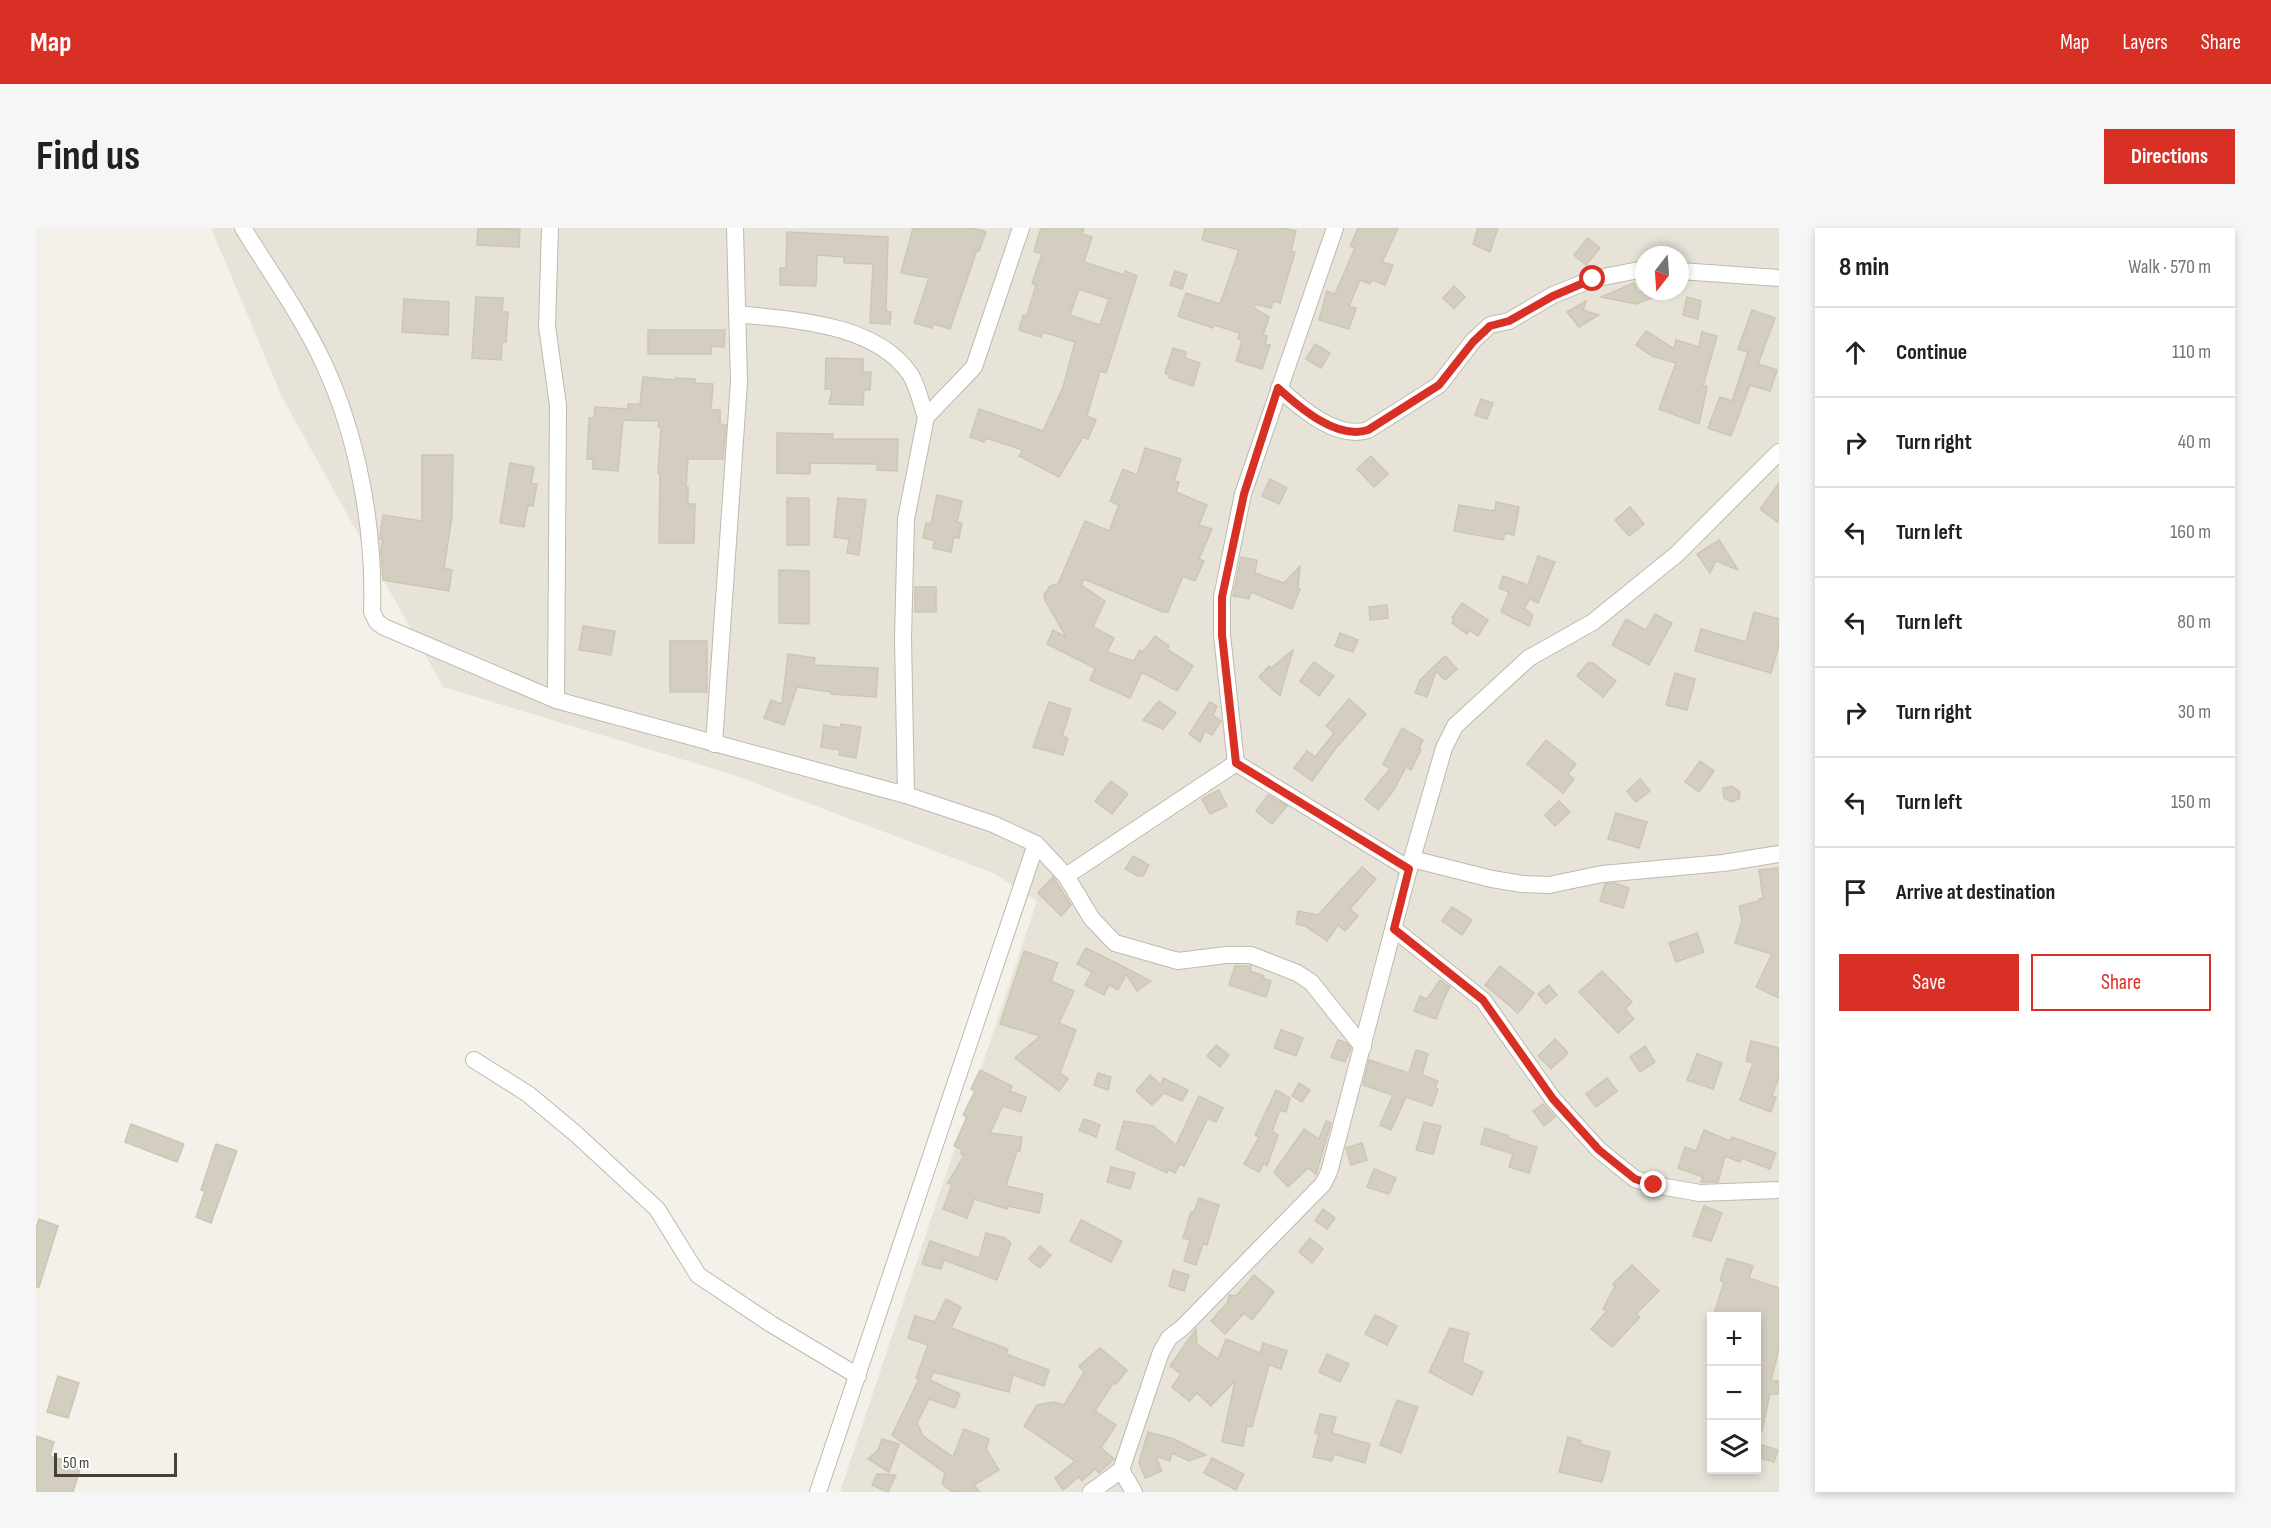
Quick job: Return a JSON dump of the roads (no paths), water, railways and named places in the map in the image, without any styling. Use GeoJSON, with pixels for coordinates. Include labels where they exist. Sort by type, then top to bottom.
{"type":"FeatureCollection","features":[{"type":"Feature","properties":{"kind":"street"},"geometry":{"type":"LineString","coordinates":[[243,228],[322,360],[347,422],[366,503],[372,612],[377,622],[556,700],[906,795],[993,824],[1036,844],[1066,876],[1092,919],[1115,943],[1178,961],[1226,955],[1251,955],[1297,973],[1311,982],[1363,1047]]}},
{"type":"Feature","properties":{"kind":"street"},"geometry":{"type":"LineString","coordinates":[[550,228],[547,326],[558,405],[556,700]]}},
{"type":"Feature","properties":{"kind":"street"},"geometry":{"type":"LineString","coordinates":[[714,744],[739,382],[735,228]]}},
{"type":"Feature","properties":{"kind":"street"},"geometry":{"type":"LineString","coordinates":[[926,417],[974,367],[1021,228]]}},
{"type":"Feature","properties":{"kind":"street"},"geometry":{"type":"LineString","coordinates":[[1236,763],[1222,635],[1222,597],[1244,494],[1278,388],[1335,228]]}},
{"type":"Feature","properties":{"kind":"street"},"geometry":{"type":"LineString","coordinates":[[1278,388],[1320,420],[1338,429],[1357,433],[1368,430],[1439,385],[1473,342],[1490,326],[1509,321],[1553,296],[1593,279],[1635,271]]}},
{"type":"Feature","properties":{"kind":"street"},"geometry":{"type":"LineString","coordinates":[[1689,272],[1779,278]]}},
{"type":"Feature","properties":{"kind":"street"},"geometry":{"type":"LineString","coordinates":[[737,314],[807,322],[862,337],[893,354],[911,376],[926,417],[906,519],[903,638],[906,795]]}},
{"type":"Feature","properties":{"kind":"street"},"geometry":{"type":"LineString","coordinates":[[1090,1492],[1121,1470],[1161,1352],[1169,1338],[1183,1327],[1323,1184],[1329,1172],[1411,864],[1444,748],[1455,726],[1529,658],[1593,622],[1677,554],[1779,452]]}},
{"type":"Feature","properties":{"kind":"street"},"geometry":{"type":"LineString","coordinates":[[1236,763],[1411,864],[1492,879],[1522,884],[1549,885],[1602,874],[1723,863],[1779,854]]}},
{"type":"Feature","properties":{"kind":"street"},"geometry":{"type":"LineString","coordinates":[[1066,876],[1236,763]]}},
{"type":"Feature","properties":{"kind":"street"},"geometry":{"type":"LineString","coordinates":[[818,1492],[1036,844]]}},
{"type":"Feature","properties":{"kind":"street"},"geometry":{"type":"LineString","coordinates":[[1394,929],[1483,1000],[1553,1099],[1599,1150],[1635,1179],[1654,1185],[1700,1193],[1779,1190]]}},
{"type":"Feature","properties":{"kind":"street"},"geometry":{"type":"LineString","coordinates":[[474,1060],[536,1100],[657,1209],[698,1275],[771,1324],[858,1376]]}},
{"type":"Feature","properties":{"kind":"street"},"geometry":{"type":"LineString","coordinates":[[1121,1470],[1134,1492]]}}]}
